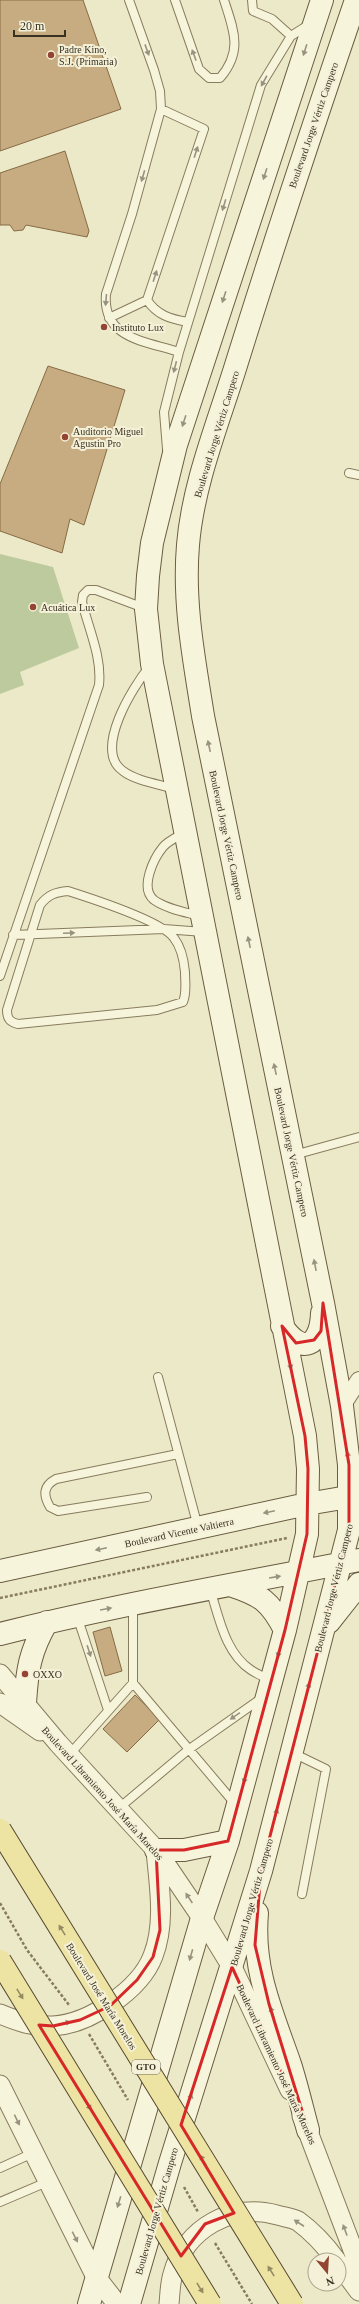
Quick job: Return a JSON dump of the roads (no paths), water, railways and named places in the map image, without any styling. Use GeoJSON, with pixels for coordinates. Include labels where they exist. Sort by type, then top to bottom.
{"type":"FeatureCollection","features":[{"type":"Feature","properties":{"kind":"main road"},"geometry":{"type":"LineString","coordinates":[[89,2304],[143,2124],[202,1918],[228,1841],[285,1630],[307,1534],[308,1469],[305,1436],[282,1326],[179,790],[152,664],[146,609],[152,543],[169,472],[190,400],[322,0]]}},
{"type":"Feature","properties":{"kind":"main road","name":"Boulevard Jorge Vértiz Campero"},"geometry":{"type":"LineString","coordinates":[[129,2304],[170,2163],[261,1871],[322,1630],[350,1562],[349,1530],[355,1495],[342,1406],[323,1303],[203,716],[190,637],[186,589],[188,544],[197,491],[277,234],[356,0]]}},
{"type":"Feature","properties":{"kind":"main road"},"geometry":{"type":"LineString","coordinates":[[282,1326],[296,1343],[303,1344],[314,1340],[321,1331],[323,1303]]}},
{"type":"Feature","properties":{"kind":"main road"},"geometry":{"type":"LineString","coordinates":[[342,1406],[359,1422]]}},
{"type":"Feature","properties":{"kind":"main road","name":"Boulevard Vicente Valtierra"},"geometry":{"type":"LineString","coordinates":[[0,1571],[199,1527],[355,1495]]}},
{"type":"Feature","properties":{"kind":"main road"},"geometry":{"type":"LineString","coordinates":[[0,1634],[77,1614],[219,1587],[298,1574],[350,1562]]}},
{"type":"Feature","properties":{"kind":"main road"},"geometry":{"type":"LineString","coordinates":[[322,1630],[359,1584]]}},
{"type":"Feature","properties":{"kind":"main road"},"geometry":{"type":"LineString","coordinates":[[219,1587],[248,1591],[264,1600],[275,1610],[285,1630]]}},
{"type":"Feature","properties":{"kind":"main road"},"geometry":{"type":"LineString","coordinates":[[25,1703],[28,1669],[32,1650],[47,1622]]}},
{"type":"Feature","properties":{"kind":"main road","name":"Boulevard José María Morelos"},"geometry":{"type":"LineString","coordinates":[[0,1830],[292,2304]]}},
{"type":"Feature","properties":{"kind":"main road"},"geometry":{"type":"LineString","coordinates":[[156,1850],[184,1850],[228,1841]]}},
{"type":"Feature","properties":{"kind":"main road"},"geometry":{"type":"LineString","coordinates":[[261,1871],[255,1944],[268,2004],[291,2067],[308,2130]]}},
{"type":"Feature","properties":{"kind":"main road"},"geometry":{"type":"LineString","coordinates":[[0,1961],[210,2304]]}},
{"type":"Feature","properties":{"kind":"street"},"geometry":{"type":"LineString","coordinates":[[342,1406],[359,1380]]}},
{"type":"Feature","properties":{"kind":"street","name":"Boulevard Libramiento José María Morelos"},"geometry":{"type":"LineString","coordinates":[[0,1674],[63,1749],[156,1850],[202,1918],[232,1967],[308,2130],[359,2266]]}},
{"type":"Feature","properties":{"kind":"street"},"geometry":{"type":"LineString","coordinates":[[0,1703],[63,1749]]}},
{"type":"Feature","properties":{"kind":"street"},"geometry":{"type":"LineString","coordinates":[[0,2014],[23,2024],[53,2026],[80,2020],[110,2006],[138,1980],[153,1957],[160,1930],[160,1905],[156,1850]]}},
{"type":"Feature","properties":{"kind":"street"},"geometry":{"type":"LineString","coordinates":[[0,2085],[32,2153],[96,2277],[116,2304]]}},
{"type":"Feature","properties":{"kind":"street"},"geometry":{"type":"LineString","coordinates":[[169,2304],[173,2273],[185,2247],[205,2224],[234,2213],[263,2210],[296,2220],[322,2240],[330,2252]]}},
{"type":"Feature","properties":{"kind":"street"},"geometry":{"type":"LineString","coordinates":[[347,2275],[359,2291]]}},
{"type":"Feature","properties":{"kind":"lane"},"geometry":{"type":"LineString","coordinates":[[129,0],[154,70],[160,91],[161,109],[132,214],[106,294],[105,306],[109,318],[117,329],[130,336],[179,352]]}},
{"type":"Feature","properties":{"kind":"lane"},"geometry":{"type":"LineString","coordinates":[[175,0],[199,69],[209,78],[220,78],[230,66],[234,54],[235,34],[224,0]]}},
{"type":"Feature","properties":{"kind":"lane"},"geometry":{"type":"LineString","coordinates":[[252,0],[253,11],[272,19],[291,36]]}},
{"type":"Feature","properties":{"kind":"lane"},"geometry":{"type":"LineString","coordinates":[[169,472],[164,412],[179,352],[261,85],[291,36],[315,22]]}},
{"type":"Feature","properties":{"kind":"lane"},"geometry":{"type":"LineString","coordinates":[[109,318],[147,300],[204,129],[161,109]]}},
{"type":"Feature","properties":{"kind":"lane"},"geometry":{"type":"LineString","coordinates":[[147,300],[156,311],[168,318],[188,322]]}},
{"type":"Feature","properties":{"kind":"lane"},"geometry":{"type":"LineString","coordinates":[[349,473],[359,476]]}},
{"type":"Feature","properties":{"kind":"lane"},"geometry":{"type":"LineString","coordinates":[[0,976],[99,685],[100,674],[98,660],[82,602],[83,595],[88,590],[96,590],[146,609]]}},
{"type":"Feature","properties":{"kind":"lane"},"geometry":{"type":"LineString","coordinates":[[152,664],[138,680],[116,725],[112,756],[116,765],[123,772],[179,790]]}},
{"type":"Feature","properties":{"kind":"lane"},"geometry":{"type":"LineString","coordinates":[[186,832],[164,846],[158,856],[147,886],[149,894],[154,900],[204,924]]}},
{"type":"Feature","properties":{"kind":"lane"},"geometry":{"type":"LineString","coordinates":[[68,891],[164,929],[174,937],[181,951],[186,995],[182,1002],[157,1010],[18,1024],[11,1022],[3,1010],[40,905],[46,897],[57,892],[68,891]]}},
{"type":"Feature","properties":{"kind":"lane"},"geometry":{"type":"LineString","coordinates":[[13,935],[164,929],[204,924]]}},
{"type":"Feature","properties":{"kind":"lane"},"geometry":{"type":"LineString","coordinates":[[293,1155],[359,1137]]}},
{"type":"Feature","properties":{"kind":"lane"},"geometry":{"type":"LineString","coordinates":[[158,1377],[199,1527]]}},
{"type":"Feature","properties":{"kind":"lane"},"geometry":{"type":"LineString","coordinates":[[147,1497],[58,1511],[50,1507],[45,1498],[45,1490],[49,1483],[69,1476],[178,1454]]}},
{"type":"Feature","properties":{"kind":"lane"},"geometry":{"type":"LineString","coordinates":[[118,1808],[188,1750],[270,1687],[251,1670],[230,1646],[222,1629],[219,1587]]}},
{"type":"Feature","properties":{"kind":"lane"},"geometry":{"type":"LineString","coordinates":[[133,1604],[133,1683],[237,1807]]}},
{"type":"Feature","properties":{"kind":"lane"},"geometry":{"type":"LineString","coordinates":[[77,1614],[108,1710]]}},
{"type":"Feature","properties":{"kind":"lane"},"geometry":{"type":"LineString","coordinates":[[63,1749],[108,1710],[133,1683]]}},
{"type":"Feature","properties":{"kind":"lane"},"geometry":{"type":"LineString","coordinates":[[292,1752],[326,1769],[302,1894]]}},
{"type":"Feature","properties":{"kind":"lane"},"geometry":{"type":"LineString","coordinates":[[0,2168],[32,2153]]}},
{"type":"Feature","properties":{"kind":"lane"},"geometry":{"type":"LineString","coordinates":[[0,2202],[47,2182]]}},
{"type":"Feature","properties":{"kind":"place","name":"Padre Kino, S.J. (Primaria)"},"geometry":{"type":"Point","coordinates":[51,55]}},
{"type":"Feature","properties":{"kind":"place","name":"Instituto Lux"},"geometry":{"type":"Point","coordinates":[104,327]}},
{"type":"Feature","properties":{"kind":"place","name":"Auditorio Miguel Agustin Pro"},"geometry":{"type":"Point","coordinates":[65,437]}},
{"type":"Feature","properties":{"kind":"place","name":"Acuática Lux"},"geometry":{"type":"Point","coordinates":[33,607]}},
{"type":"Feature","properties":{"kind":"place","name":"OXXO"},"geometry":{"type":"Point","coordinates":[25,1674]}}]}
